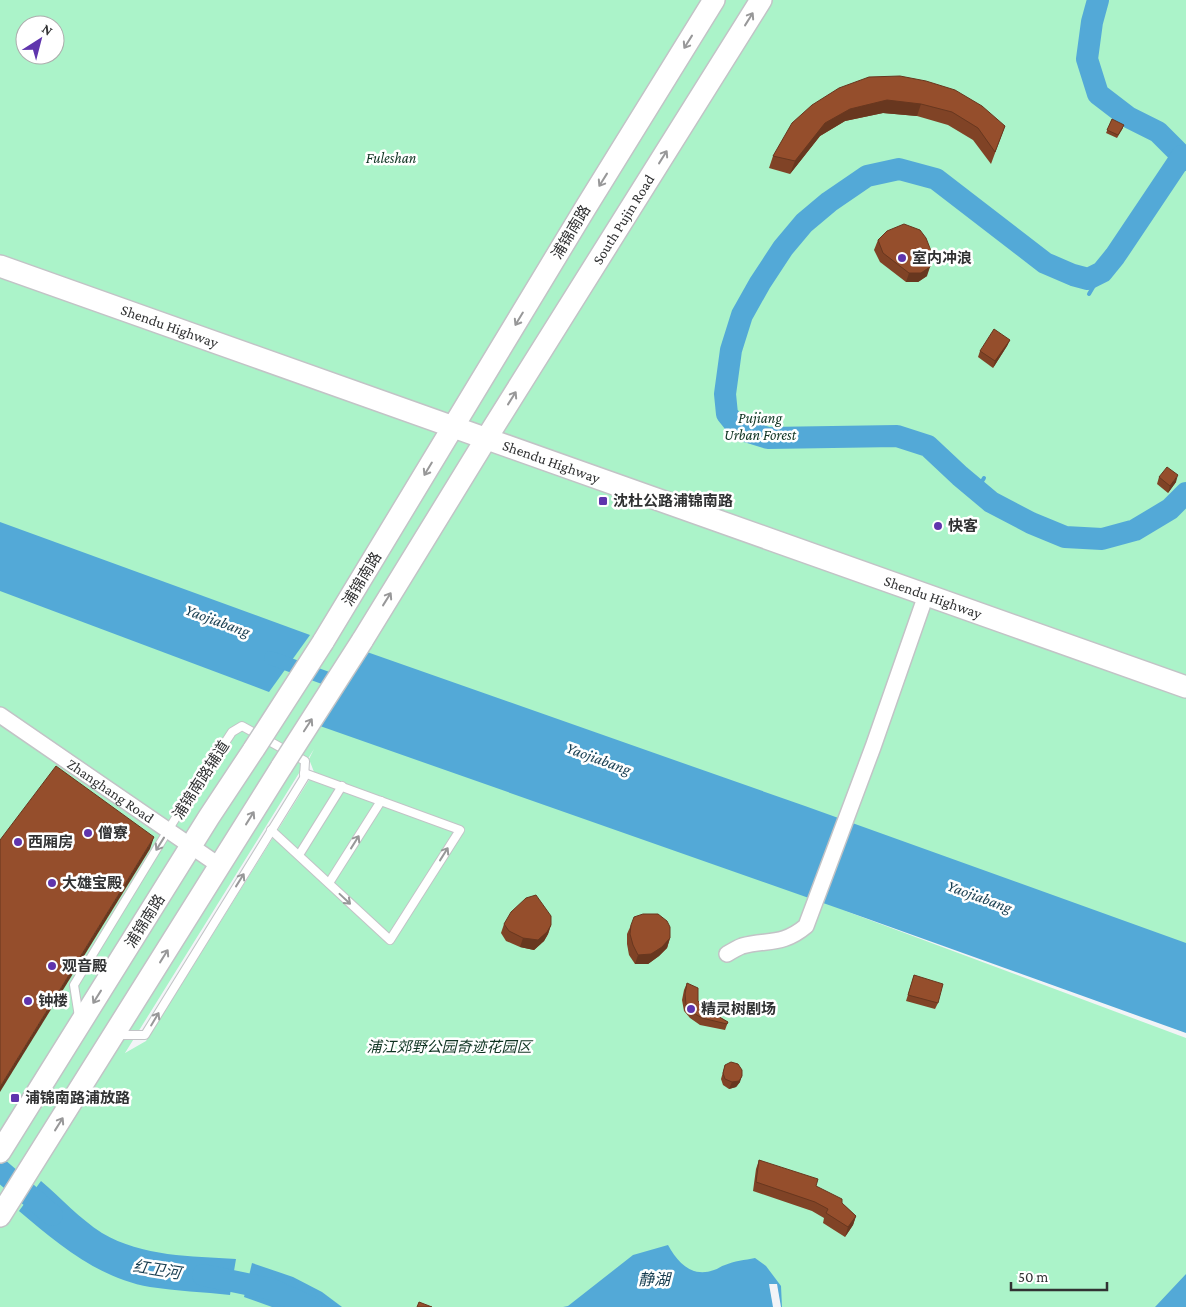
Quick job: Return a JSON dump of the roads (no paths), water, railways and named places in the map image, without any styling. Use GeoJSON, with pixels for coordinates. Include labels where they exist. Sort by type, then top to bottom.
{"type":"FeatureCollection","features":[{"type":"Feature","properties":{"kind":"main road","name":"浦锦南路"},"geometry":{"type":"LineString","coordinates":[[3,1147],[192,845],[323,642],[714,0]]}},
{"type":"Feature","properties":{"kind":"main road","name":"South Pujin Road"},"geometry":{"type":"LineString","coordinates":[[6,1208],[761,0]]}},
{"type":"Feature","properties":{"kind":"main road","name":"Shendu Highway"},"geometry":{"type":"LineString","coordinates":[[0,266],[1186,687]]}},
{"type":"Feature","properties":{"kind":"street"},"geometry":{"type":"LineString","coordinates":[[727,954],[741,946],[773,943],[796,935],[806,926],[926,595]]}},
{"type":"Feature","properties":{"kind":"street","name":"Zhanghang Road"},"geometry":{"type":"LineString","coordinates":[[0,714],[220,866]]}},
{"type":"Feature","properties":{"kind":"lane","name":"浦锦南路辅道"},"geometry":{"type":"LineString","coordinates":[[80,1024],[74,985],[169,830],[232,732],[242,726],[305,761],[304,773]]}},
{"type":"Feature","properties":{"kind":"lane"},"geometry":{"type":"LineString","coordinates":[[115,1035],[145,1034],[271,830],[304,778],[304,773],[460,830],[390,940],[271,830]]}},
{"type":"Feature","properties":{"kind":"lane"},"geometry":{"type":"LineString","coordinates":[[299,855],[342,786]]}},
{"type":"Feature","properties":{"kind":"lane"},"geometry":{"type":"LineString","coordinates":[[329,883],[381,801]]}},
{"type":"Feature","properties":{"kind":"water"},"geometry":{"type":"Polygon","coordinates":[[[0,522],[310,635],[269,692],[0,591],[0,522]]]}},
{"type":"Feature","properties":{"kind":"water"},"geometry":{"type":"Polygon","coordinates":[[[367,652],[805,806],[1186,943],[1186,1033],[320,726],[367,652]]]}},
{"type":"Feature","properties":{"kind":"water"},"geometry":{"type":"Polygon","coordinates":[[[41,1181],[86,1221],[102,1233],[118,1241],[134,1247],[168,1254],[236,1259],[230,1295],[150,1287],[131,1283],[96,1268],[49,1236],[19,1211],[41,1181]]]}},
{"type":"Feature","properties":{"kind":"water","name":"静湖"},"geometry":{"type":"Polygon","coordinates":[[[668,1245],[681,1263],[699,1272],[714,1270],[732,1262],[755,1258],[766,1266],[781,1286],[782,1307],[563,1307],[568,1306],[633,1255],[668,1245]]]}},
{"type":"Feature","properties":{"kind":"water"},"geometry":{"type":"Polygon","coordinates":[[[252,1263],[293,1277],[322,1292],[342,1307],[272,1307],[244,1297],[252,1263]]]}},
{"type":"Feature","properties":{"kind":"water"},"geometry":{"type":"Polygon","coordinates":[[[1186,1274],[1186,1307],[1155,1307],[1186,1274]]]}},
{"type":"Feature","properties":{"kind":"waterway"},"geometry":{"type":"LineString","coordinates":[[1098,0],[1092,22],[1087,59],[1098,94],[1128,117],[1158,132],[1186,160]]}},
{"type":"Feature","properties":{"kind":"waterway"},"geometry":{"type":"LineString","coordinates":[[1182,156],[1115,256],[1102,272],[1088,279],[1045,263],[936,179],[899,169],[867,176],[829,202],[804,223],[783,248],[760,283],[742,315],[731,350],[725,394],[727,414],[739,429],[768,438],[897,436],[928,446],[991,502],[1031,523],[1065,537],[1102,539],[1135,530],[1170,509],[1186,493]]}},
{"type":"Feature","properties":{"kind":"waterway"},"geometry":{"type":"LineString","coordinates":[[1089,294],[1102,272]]}},
{"type":"Feature","properties":{"kind":"waterway"},"geometry":{"type":"LineString","coordinates":[[977,490],[984,478]]}},
{"type":"Feature","properties":{"kind":"waterway","name":"Yaojiabang"},"geometry":{"type":"LineString","coordinates":[[271,658],[342,684]]}},
{"type":"Feature","properties":{"kind":"waterway","name":"红卫河"},"geometry":{"type":"LineString","coordinates":[[0,1170],[52,1215]]}},
{"type":"Feature","properties":{"kind":"waterway","name":"红卫河"},"geometry":{"type":"LineString","coordinates":[[203,1275],[271,1289],[311,1307]]}},
{"type":"Feature","properties":{"kind":"place","name":"室内冲浪"},"geometry":{"type":"Point","coordinates":[902,258]}},
{"type":"Feature","properties":{"kind":"place","name":"沈杜公路浦锦南路"},"geometry":{"type":"Point","coordinates":[603,501]}},
{"type":"Feature","properties":{"kind":"place","name":"快客"},"geometry":{"type":"Point","coordinates":[938,526]}},
{"type":"Feature","properties":{"kind":"place","name":"僧寮"},"geometry":{"type":"Point","coordinates":[88,833]}},
{"type":"Feature","properties":{"kind":"place","name":"西厢房"},"geometry":{"type":"Point","coordinates":[18,842]}},
{"type":"Feature","properties":{"kind":"place","name":"大雄宝殿"},"geometry":{"type":"Point","coordinates":[52,883]}},
{"type":"Feature","properties":{"kind":"place","name":"观音殿"},"geometry":{"type":"Point","coordinates":[52,966]}},
{"type":"Feature","properties":{"kind":"place","name":"钟楼"},"geometry":{"type":"Point","coordinates":[28,1001]}},
{"type":"Feature","properties":{"kind":"place","name":"精灵树剧场"},"geometry":{"type":"Point","coordinates":[691,1009]}},
{"type":"Feature","properties":{"kind":"place","name":"浦锦南路浦放路"},"geometry":{"type":"Point","coordinates":[15,1098]}},
{"type":"Feature","properties":{"kind":"park label","name":"Fuleshan"},"geometry":{"type":"Point","coordinates":[391,158]}},
{"type":"Feature","properties":{"kind":"park label","name":"Pujiang Urban Forest"},"geometry":{"type":"Point","coordinates":[760,426]}},
{"type":"Feature","properties":{"kind":"park label","name":"浦江郊野公园奇迹花园区"},"geometry":{"type":"Point","coordinates":[449,1047]}}]}
